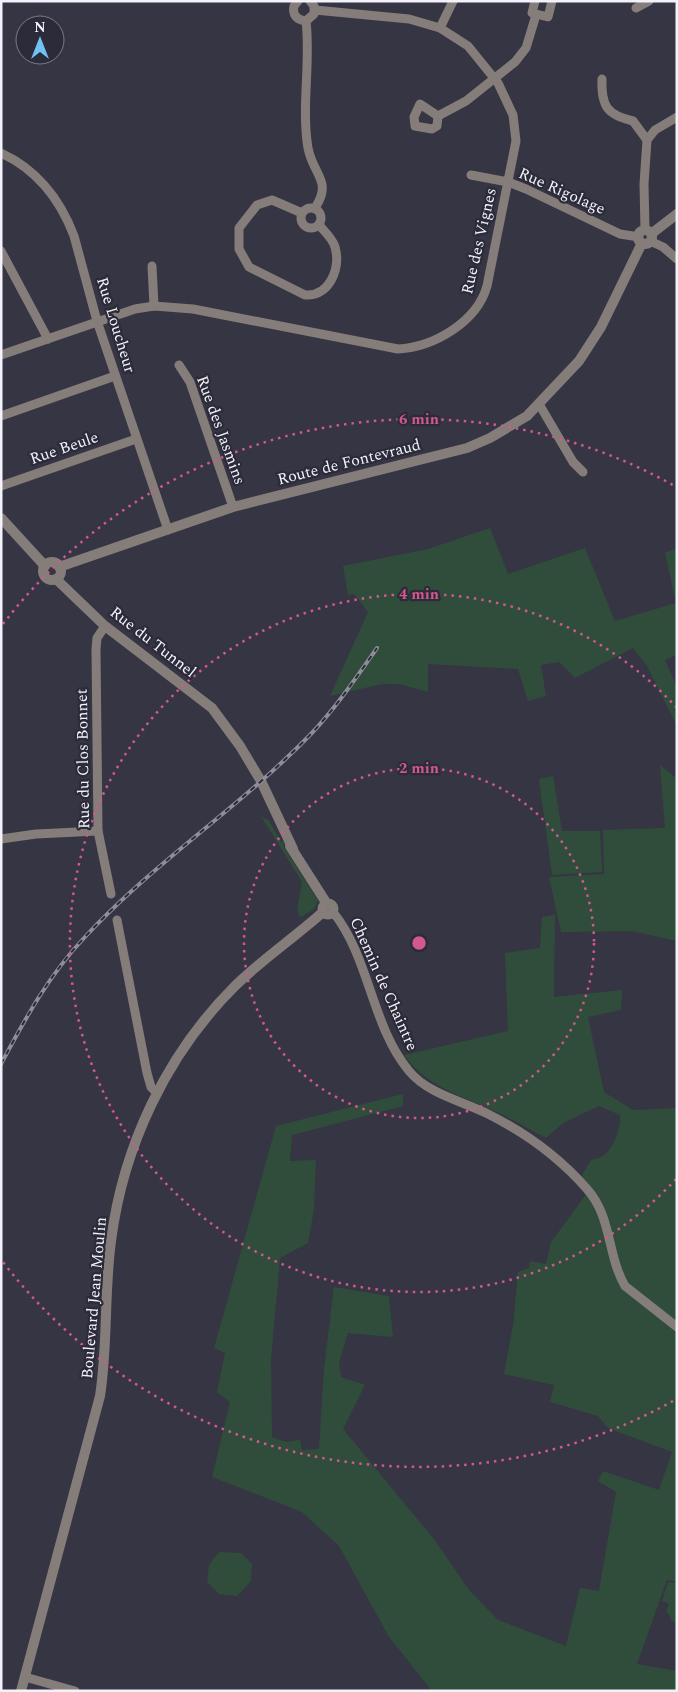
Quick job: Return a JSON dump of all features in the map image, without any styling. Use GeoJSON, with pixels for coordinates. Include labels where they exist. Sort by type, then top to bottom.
{"type":"FeatureCollection","features":[{"type":"Feature","properties":{"kind":"street"},"geometry":{"type":"LineString","coordinates":[[298,1],[294,6],[294,15],[306,21]]}},
{"type":"Feature","properties":{"kind":"street"},"geometry":{"type":"LineString","coordinates":[[306,21],[312,17],[315,10],[310,1]]}},
{"type":"Feature","properties":{"kind":"street"},"geometry":{"type":"LineString","coordinates":[[440,28],[453,1]]}},
{"type":"Feature","properties":{"kind":"street"},"geometry":{"type":"LineString","coordinates":[[535,1],[532,13],[548,17],[552,1]]}},
{"type":"Feature","properties":{"kind":"street"},"geometry":{"type":"LineString","coordinates":[[636,8],[649,1]]}},
{"type":"Feature","properties":{"kind":"street","name":"Rue des Vignes"},"geometry":{"type":"LineString","coordinates":[[1,355],[135,309],[154,306],[193,309],[398,350],[428,344],[459,324],[480,304],[487,286],[516,141],[515,124],[509,104],[494,77],[468,46],[440,28],[409,19],[315,10]]}},
{"type":"Feature","properties":{"kind":"street"},"geometry":{"type":"LineString","coordinates":[[438,116],[466,101],[515,62],[526,48],[536,15]]}},
{"type":"Feature","properties":{"kind":"street"},"geometry":{"type":"LineString","coordinates":[[306,21],[307,136],[313,164],[324,190],[323,197],[315,208]]}},
{"type":"Feature","properties":{"kind":"street"},"geometry":{"type":"LineString","coordinates":[[602,79],[602,96],[609,112],[616,117],[633,121],[645,135],[646,237]]}},
{"type":"Feature","properties":{"kind":"street"},"geometry":{"type":"LineString","coordinates":[[645,135],[677,117]]}},
{"type":"Feature","properties":{"kind":"street","name":"Rue Loucheur"},"geometry":{"type":"LineString","coordinates":[[1,153],[18,160],[37,175],[67,217],[115,376],[168,530]]}},
{"type":"Feature","properties":{"kind":"street","name":"Rue Rigolage"},"geometry":{"type":"LineString","coordinates":[[471,175],[508,182],[620,234],[646,237],[663,247],[677,259]]}},
{"type":"Feature","properties":{"kind":"street"},"geometry":{"type":"LineString","coordinates":[[302,213],[272,200],[257,205],[239,228],[239,249],[249,267],[304,295],[314,296],[324,291],[332,280],[337,255],[335,245],[318,225]]}},
{"type":"Feature","properties":{"kind":"street"},"geometry":{"type":"LineString","coordinates":[[315,208],[309,208],[302,213],[300,220],[310,228],[318,225]]}},
{"type":"Feature","properties":{"kind":"street"},"geometry":{"type":"LineString","coordinates":[[315,208],[321,216],[318,225]]}},
{"type":"Feature","properties":{"kind":"street","name":"Route de Fontevraud"},"geometry":{"type":"LineString","coordinates":[[60,567],[233,507],[468,448],[520,421],[539,404],[590,346],[646,237],[677,214]]}},
{"type":"Feature","properties":{"kind":"street"},"geometry":{"type":"LineString","coordinates":[[1,251],[48,339]]}},
{"type":"Feature","properties":{"kind":"street"},"geometry":{"type":"LineString","coordinates":[[152,266],[154,306]]}},
{"type":"Feature","properties":{"kind":"street","name":"Rue des Jasmins"},"geometry":{"type":"LineString","coordinates":[[179,365],[190,382],[233,507]]}},
{"type":"Feature","properties":{"kind":"street"},"geometry":{"type":"LineString","coordinates":[[1,416],[115,376]]}},
{"type":"Feature","properties":{"kind":"street"},"geometry":{"type":"LineString","coordinates":[[539,404],[572,462],[582,472]]}},
{"type":"Feature","properties":{"kind":"street","name":"Rue Beule"},"geometry":{"type":"LineString","coordinates":[[1,486],[136,439]]}},
{"type":"Feature","properties":{"kind":"street"},"geometry":{"type":"LineString","coordinates":[[1,518],[45,566]]}},
{"type":"Feature","properties":{"kind":"street"},"geometry":{"type":"LineString","coordinates":[[53,562],[60,567],[60,574],[56,579],[49,580],[45,577],[43,571],[45,566],[53,562]]}},
{"type":"Feature","properties":{"kind":"street","name":"Rue du Tunnel"},"geometry":{"type":"LineString","coordinates":[[56,579],[105,626],[144,658],[204,699],[228,730],[260,781],[293,849],[328,909]]}},
{"type":"Feature","properties":{"kind":"street","name":"Rue du Clos Bonnet"},"geometry":{"type":"LineString","coordinates":[[105,626],[97,638],[96,649],[98,832],[111,894]]}},
{"type":"Feature","properties":{"kind":"street"},"geometry":{"type":"LineString","coordinates":[[1,839],[36,834],[98,832]]}},
{"type":"Feature","properties":{"kind":"street","name":"Boulevard Jean Moulin"},"geometry":{"type":"LineString","coordinates":[[22,1691],[100,1396],[104,1362],[111,1242],[123,1180],[138,1134],[156,1092],[196,1032],[233,988],[328,909]]}},
{"type":"Feature","properties":{"kind":"street","name":"Chemin de Chaintre"},"geometry":{"type":"LineString","coordinates":[[328,909],[351,941],[380,1020],[391,1043],[409,1072],[428,1087],[515,1127],[563,1165],[587,1188],[600,1208],[610,1236],[620,1278],[625,1286],[677,1328]]}},
{"type":"Feature","properties":{"kind":"street"},"geometry":{"type":"LineString","coordinates":[[117,920],[147,1073],[151,1087],[156,1092]]}},
{"type":"Feature","properties":{"kind":"street"},"geometry":{"type":"LineString","coordinates":[[25,1677],[75,1691]]}},
{"type":"Feature","properties":{"kind":"green space"},"geometry":{"type":"Polygon","coordinates":[[[490,528],[508,574],[585,548],[615,621],[676,603],[665,553],[677,548],[677,655],[665,660],[677,687],[677,726],[647,666],[633,648],[575,678],[559,662],[541,665],[546,696],[528,701],[518,669],[428,664],[428,692],[399,684],[382,684],[330,696],[368,612],[354,594],[348,595],[343,566],[428,549],[490,528]]]}},
{"type":"Feature","properties":{"kind":"green space"},"geometry":{"type":"Polygon","coordinates":[[[660,765],[677,779],[677,941],[632,931],[561,932],[549,877],[604,874],[603,830],[665,828],[660,765]]]}},
{"type":"Feature","properties":{"kind":"green space"},"geometry":{"type":"Polygon","coordinates":[[[553,776],[562,831],[600,831],[602,872],[552,875],[539,779],[553,776]]]}},
{"type":"Feature","properties":{"kind":"green space"},"geometry":{"type":"Polygon","coordinates":[[[261,816],[269,821],[281,842],[284,842],[284,847],[318,901],[313,910],[300,917],[297,910],[302,882],[261,816]]]}},
{"type":"Feature","properties":{"kind":"green space"},"geometry":{"type":"Polygon","coordinates":[[[555,915],[554,997],[622,990],[621,1010],[588,1017],[604,1092],[633,1110],[677,1108],[677,1582],[667,1580],[637,1664],[677,1671],[677,1691],[432,1691],[389,1637],[339,1546],[302,1512],[212,1477],[230,1402],[217,1392],[225,1353],[214,1348],[276,1126],[403,1094],[403,1106],[292,1135],[290,1161],[316,1160],[314,1209],[308,1243],[280,1258],[271,1359],[272,1437],[286,1442],[300,1440],[302,1450],[319,1449],[324,1368],[334,1287],[389,1296],[393,1337],[348,1333],[339,1362],[341,1377],[365,1385],[343,1429],[434,1539],[469,1590],[498,1620],[566,1646],[580,1588],[599,1591],[616,1492],[598,1481],[603,1471],[659,1490],[672,1452],[608,1428],[598,1416],[550,1402],[554,1385],[504,1374],[513,1325],[518,1272],[529,1268],[530,1261],[546,1264],[551,1242],[585,1196],[582,1175],[591,1160],[603,1156],[610,1148],[618,1131],[620,1115],[599,1106],[563,1123],[546,1138],[507,1117],[436,1084],[424,1076],[404,1055],[508,1031],[505,953],[540,948],[542,917],[555,915]]]}},
{"type":"Feature","properties":{"kind":"green space"},"geometry":{"type":"Polygon","coordinates":[[[219,1552],[241,1553],[252,1564],[251,1581],[237,1596],[219,1594],[207,1582],[209,1565],[219,1552]]]}},
{"type":"Feature","properties":{"kind":"green space"},"geometry":{"type":"Polygon","coordinates":[[[668,1582],[677,1583],[677,1623],[672,1621],[666,1610],[669,1604],[662,1601],[668,1582]]]}},
{"type":"Feature","properties":{"kind":"railway"},"geometry":{"type":"LineString","coordinates":[[1,1064],[29,1014],[71,952],[138,885],[283,762],[337,704],[377,648]]}}]}
